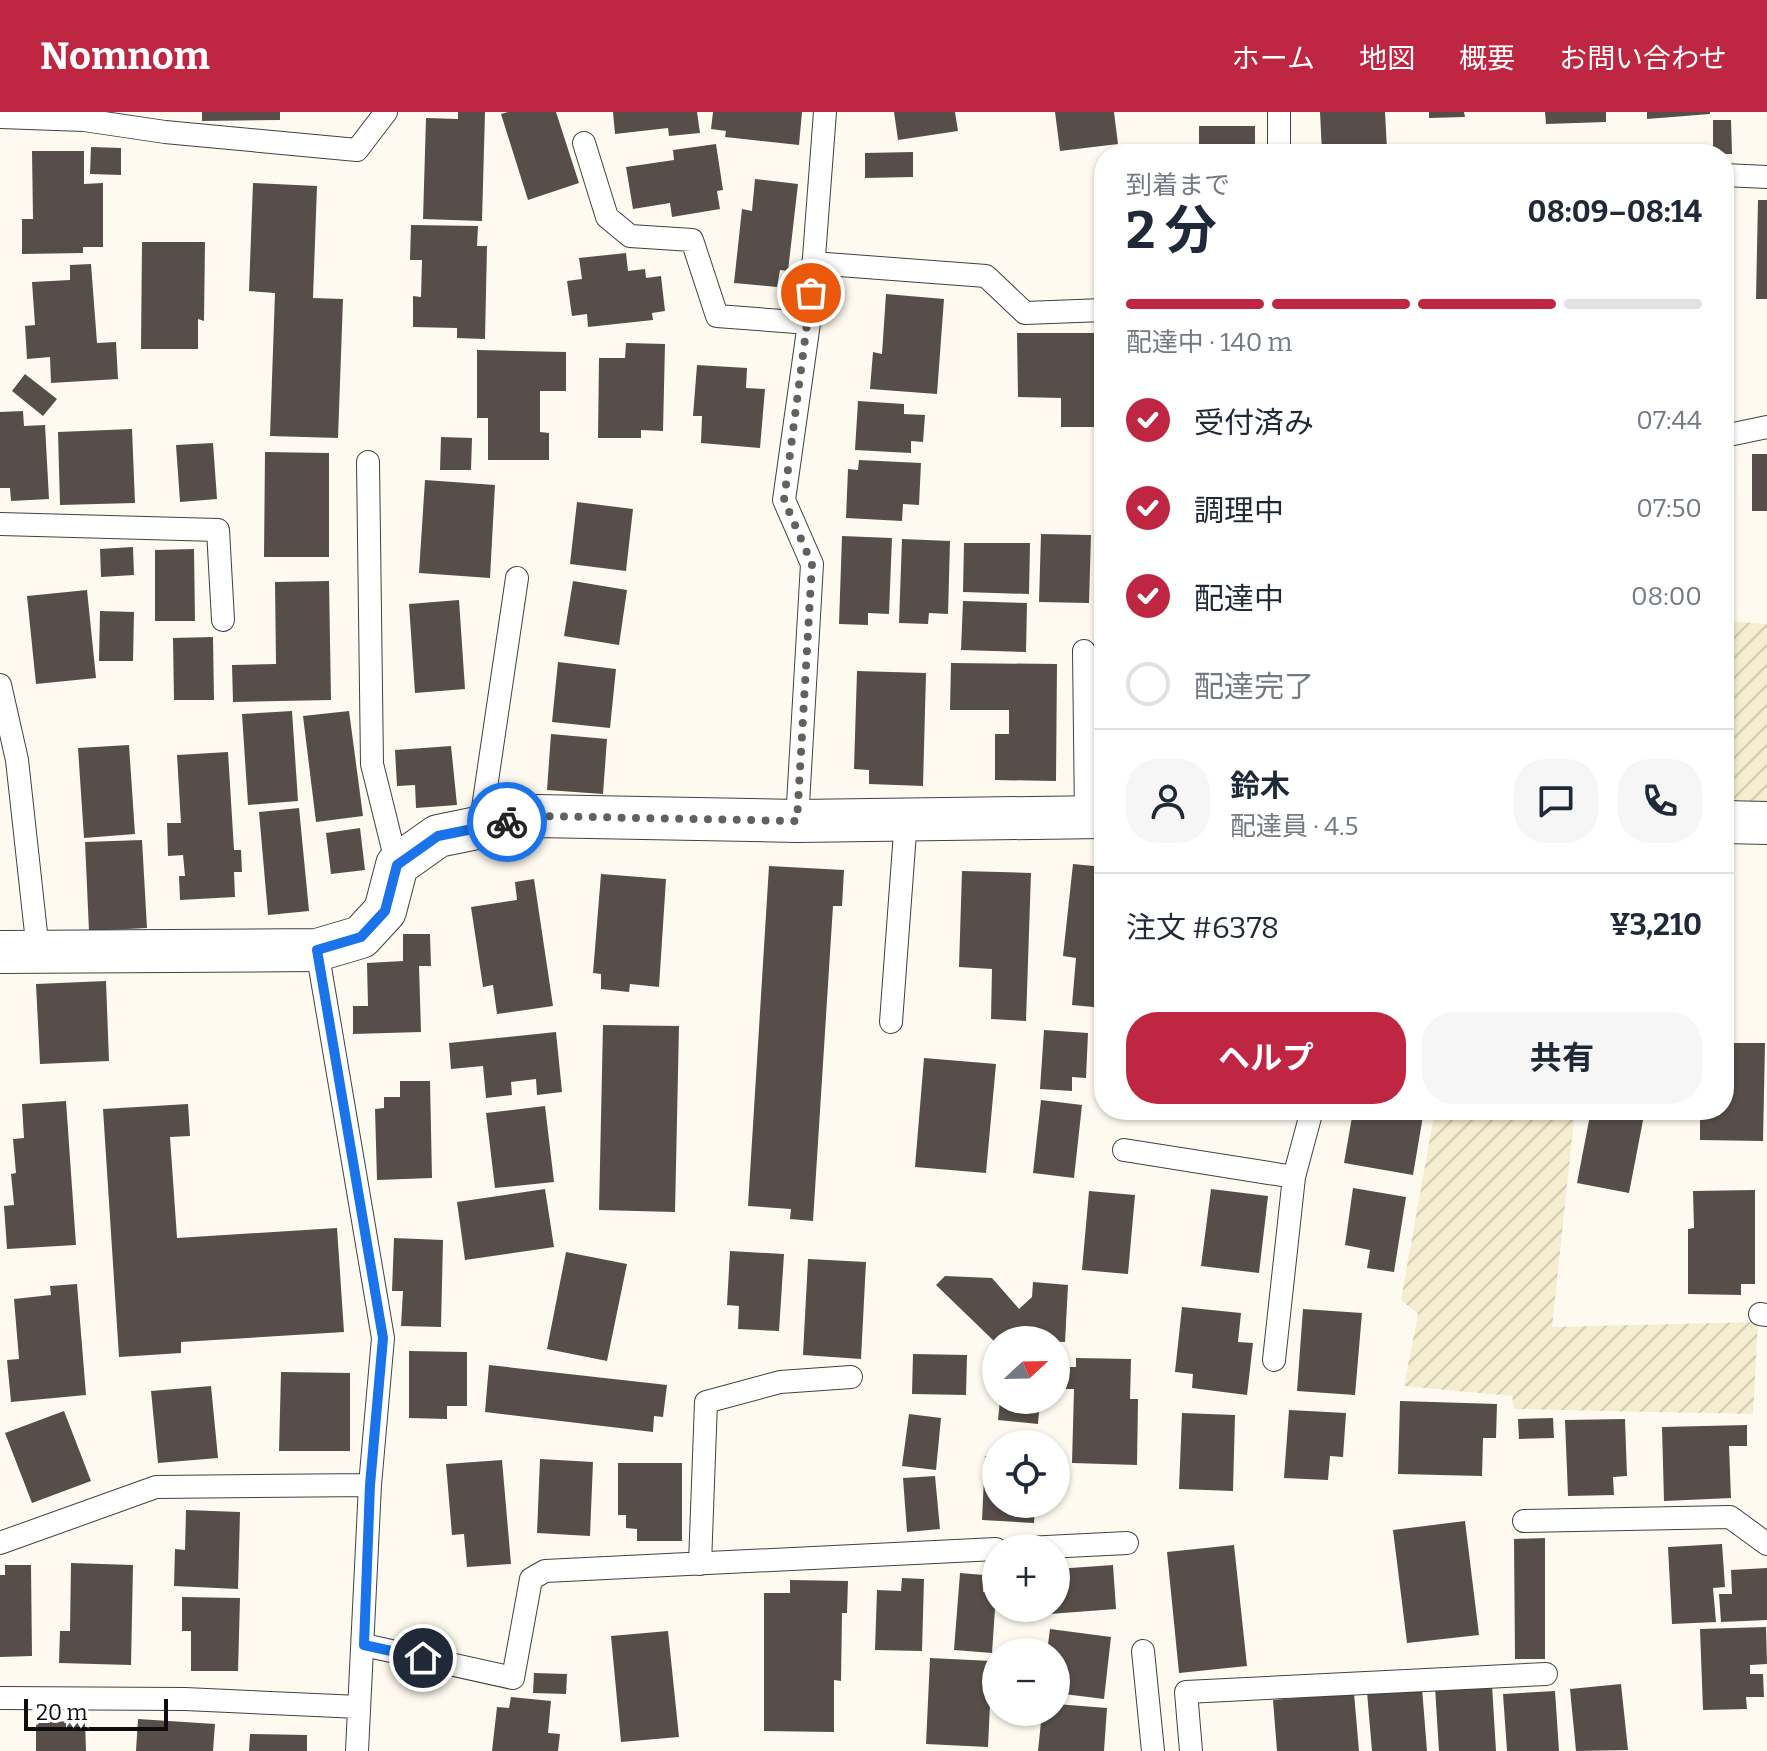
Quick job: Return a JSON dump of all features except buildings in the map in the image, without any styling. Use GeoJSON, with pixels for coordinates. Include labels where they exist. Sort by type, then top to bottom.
{"type":"FeatureCollection","features":[{"type":"Feature","properties":{"kind":"street"},"geometry":{"type":"LineString","coordinates":[[19,952],[317,950],[361,937],[385,911],[397,865],[438,836],[536,816],[797,821],[1094,817]]}},
{"type":"Feature","properties":{"kind":"street"},"geometry":{"type":"LineString","coordinates":[[1734,822],[1767,823]]}},
{"type":"Feature","properties":{"kind":"lane"},"geometry":{"type":"LineString","coordinates":[[0,117],[84,120],[165,132],[357,150],[386,112]]}},
{"type":"Feature","properties":{"kind":"lane"},"geometry":{"type":"LineString","coordinates":[[797,821],[812,564],[784,500],[809,323],[825,112]]}},
{"type":"Feature","properties":{"kind":"lane"},"geometry":{"type":"LineString","coordinates":[[1279,112],[1279,144]]}},
{"type":"Feature","properties":{"kind":"lane"},"geometry":{"type":"LineString","coordinates":[[584,143],[607,217],[630,236],[692,240],[717,316],[809,323]]}},
{"type":"Feature","properties":{"kind":"lane"},"geometry":{"type":"LineString","coordinates":[[1734,175],[1767,177]]}},
{"type":"Feature","properties":{"kind":"lane"},"geometry":{"type":"LineString","coordinates":[[813,263],[986,276],[1025,313],[1094,310]]}},
{"type":"Feature","properties":{"kind":"lane"},"geometry":{"type":"LineString","coordinates":[[1734,434],[1767,427]]}},
{"type":"Feature","properties":{"kind":"lane"},"geometry":{"type":"LineString","coordinates":[[368,462],[372,764],[397,865]]}},
{"type":"Feature","properties":{"kind":"lane"},"geometry":{"type":"LineString","coordinates":[[0,524],[218,530],[223,620]]}},
{"type":"Feature","properties":{"kind":"lane"},"geometry":{"type":"LineString","coordinates":[[480,828],[517,578]]}},
{"type":"Feature","properties":{"kind":"lane"},"geometry":{"type":"LineString","coordinates":[[1084,651],[1094,802]]}},
{"type":"Feature","properties":{"kind":"lane"},"geometry":{"type":"LineString","coordinates":[[0,685],[17,760],[19,952]]}},
{"type":"Feature","properties":{"kind":"lane"},"geometry":{"type":"LineString","coordinates":[[891,1022],[906,819]]}},
{"type":"Feature","properties":{"kind":"lane"},"geometry":{"type":"LineString","coordinates":[[317,950],[383,1338],[370,1485],[357,1751]]}},
{"type":"Feature","properties":{"kind":"lane"},"geometry":{"type":"LineString","coordinates":[[1274,1360],[1294,1177],[1309,1120]]}},
{"type":"Feature","properties":{"kind":"lane"},"geometry":{"type":"LineString","coordinates":[[1124,1150],[1294,1177]]}},
{"type":"Feature","properties":{"kind":"lane"},"geometry":{"type":"LineString","coordinates":[[700,1564],[706,1402],[780,1382],[851,1377]]}},
{"type":"Feature","properties":{"kind":"lane"},"geometry":{"type":"LineString","coordinates":[[0,1543],[156,1487],[370,1485]]}},
{"type":"Feature","properties":{"kind":"lane"},"geometry":{"type":"LineString","coordinates":[[1524,1521],[1730,1517],[1767,1544]]}},
{"type":"Feature","properties":{"kind":"lane"},"geometry":{"type":"LineString","coordinates":[[1070,1546],[1127,1543]]}},
{"type":"Feature","properties":{"kind":"lane"},"geometry":{"type":"LineString","coordinates":[[364,1645],[513,1678],[531,1579],[545,1571],[982,1550]]}},
{"type":"Feature","properties":{"kind":"lane"},"geometry":{"type":"LineString","coordinates":[[1143,1651],[1153,1751]]}},
{"type":"Feature","properties":{"kind":"lane"},"geometry":{"type":"LineString","coordinates":[[1191,1751],[1186,1692],[1546,1674]]}},
{"type":"Feature","properties":{"kind":"lane"},"geometry":{"type":"LineString","coordinates":[[0,1698],[185,1699],[359,1707]]}},
{"type":"Feature","properties":{"kind":"shaded area"},"geometry":{"type":"Polygon","coordinates":[[[1734,622],[1767,624],[1767,823],[1734,822],[1734,622]]]}},
{"type":"Feature","properties":{"kind":"shaded area"},"geometry":{"type":"Polygon","coordinates":[[[1433,1120],[1574,1120],[1552,1327],[1758,1322],[1753,1414],[1514,1409],[1512,1396],[1404,1386],[1418,1314],[1401,1300],[1433,1120]]]}},
{"type":"Feature","properties":{"kind":"way so far"},"geometry":{"type":"LineString","coordinates":[[507,822],[536,816],[797,821],[812,564],[784,500],[811,293]]}},
{"type":"Feature","properties":{"kind":"route"},"geometry":{"type":"LineString","coordinates":[[423,1658],[364,1645],[370,1485],[383,1338],[317,950],[361,937],[385,911],[397,865],[438,836],[507,822]]}}]}
